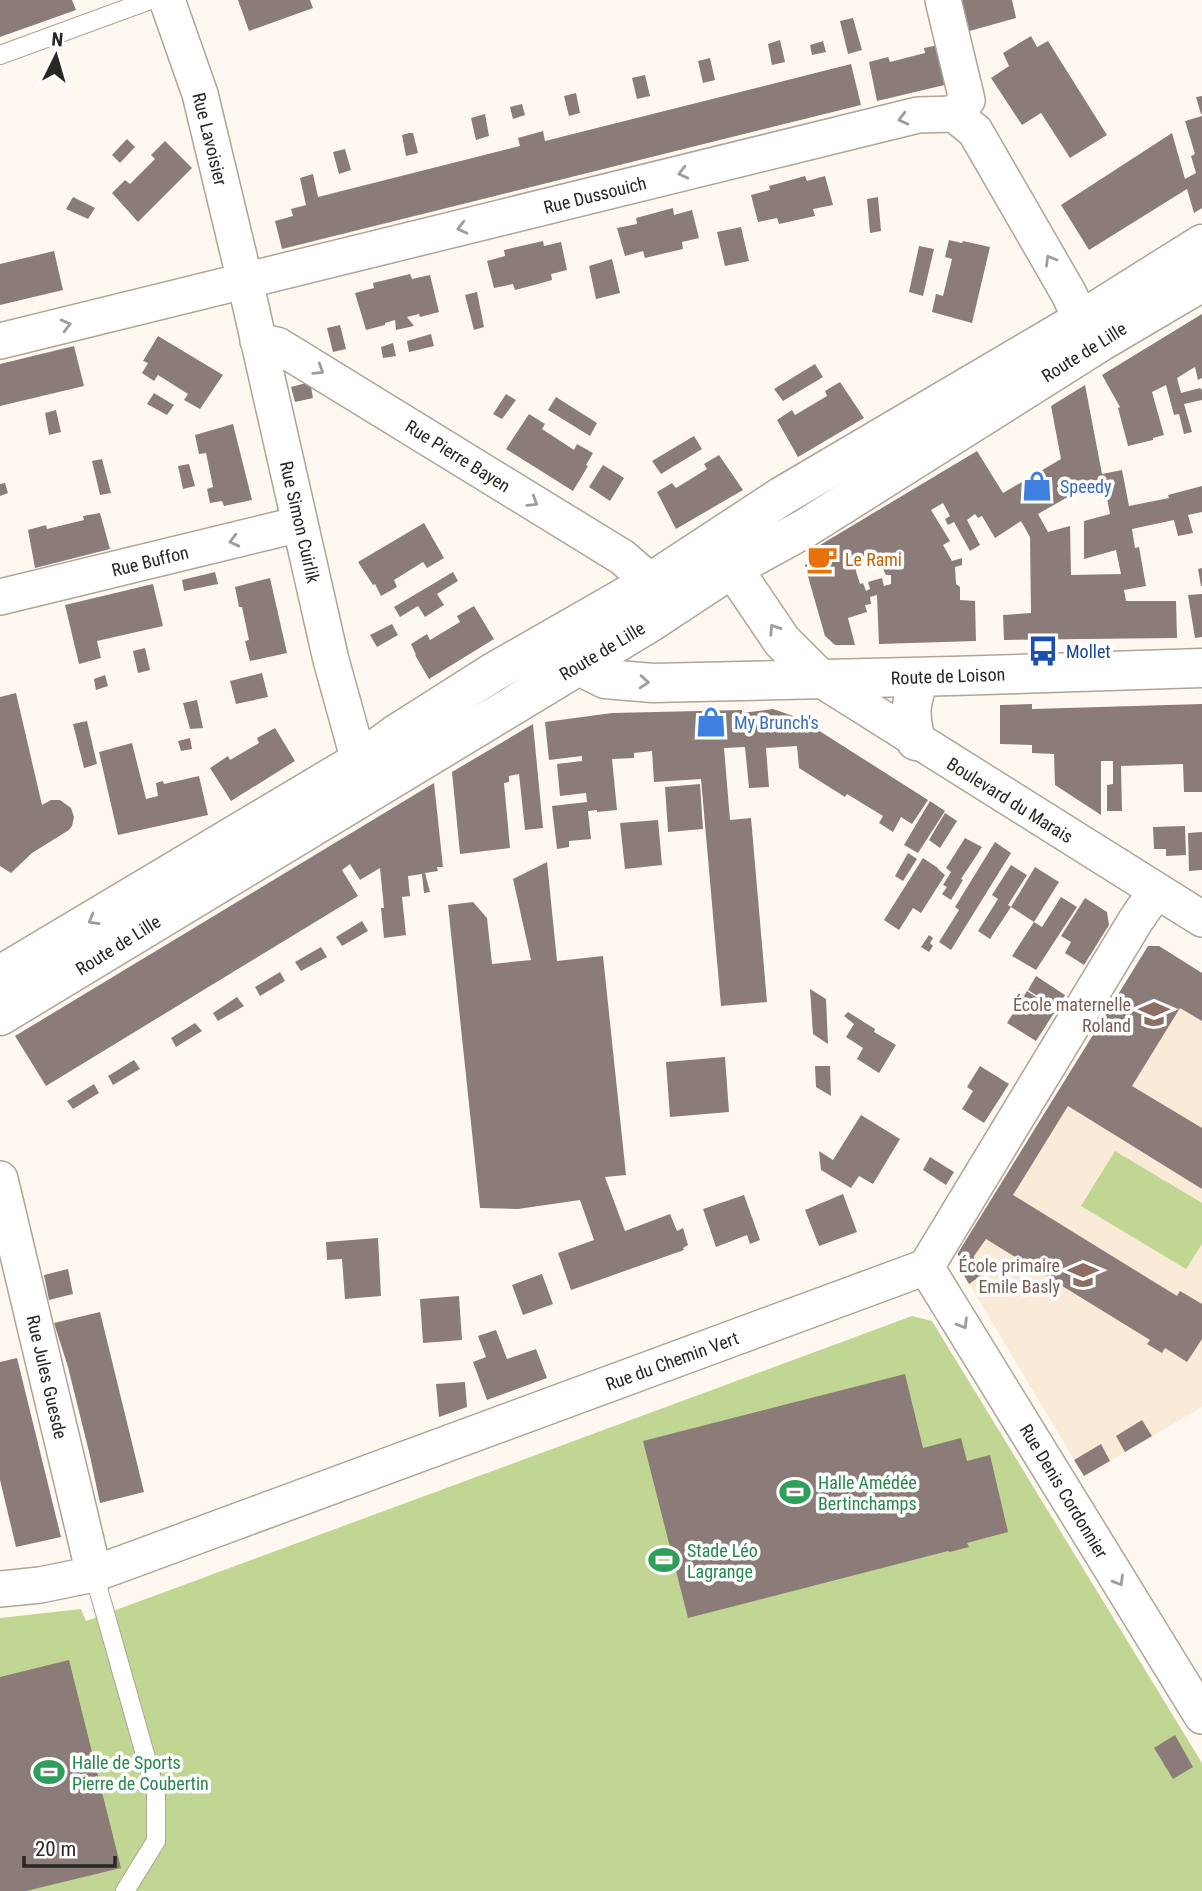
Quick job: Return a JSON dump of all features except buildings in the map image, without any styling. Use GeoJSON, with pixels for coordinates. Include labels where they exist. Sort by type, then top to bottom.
{"type":"FeatureCollection","features":[{"type":"Feature","properties":{"kind":"main road","name":"Route de Lille"},"geometry":{"type":"LineString","coordinates":[[0,975],[359,761],[396,734],[492,673],[651,622],[792,490],[1081,320],[1202,244]]}},
{"type":"Feature","properties":{"kind":"main road","name":"Route de Lille"},"geometry":{"type":"LineString","coordinates":[[0,1016],[124,941],[578,644],[651,582],[724,554],[804,529],[1102,341],[1202,282]]}},
{"type":"Feature","properties":{"kind":"main road"},"geometry":{"type":"LineString","coordinates":[[724,554],[782,641],[820,679]]}},
{"type":"Feature","properties":{"kind":"main road","name":"Route de Loison"},"geometry":{"type":"LineString","coordinates":[[578,644],[605,679],[653,683],[1202,668]]}},
{"type":"Feature","properties":{"kind":"main road"},"geometry":{"type":"LineString","coordinates":[[916,741],[910,718],[920,677]]}},
{"type":"Feature","properties":{"kind":"street","name":"Rue Lavoisier"},"geometry":{"type":"LineString","coordinates":[[167,0],[200,94],[245,281]]}},
{"type":"Feature","properties":{"kind":"street"},"geometry":{"type":"LineString","coordinates":[[943,0],[967,100],[954,114],[975,131],[1069,294],[1081,320]]}},
{"type":"Feature","properties":{"kind":"street","name":"Rue Dussouich"},"geometry":{"type":"LineString","coordinates":[[0,341],[918,116],[954,114]]}},
{"type":"Feature","properties":{"kind":"street","name":"Rue Simon Cuirlik"},"geometry":{"type":"LineString","coordinates":[[245,281],[331,660],[359,761]]}},
{"type":"Feature","properties":{"kind":"street","name":"Rue Pierre Bayen"},"geometry":{"type":"LineString","coordinates":[[258,341],[277,345],[300,358],[621,557],[651,582]]}},
{"type":"Feature","properties":{"kind":"street","name":"Rue Buffon"},"geometry":{"type":"LineString","coordinates":[[0,597],[300,524]]}},
{"type":"Feature","properties":{"kind":"street","name":"Boulevard du Marais"},"geometry":{"type":"LineString","coordinates":[[820,679],[1202,919]]}},
{"type":"Feature","properties":{"kind":"street"},"geometry":{"type":"LineString","coordinates":[[926,1266],[1156,891]]}},
{"type":"Feature","properties":{"kind":"street","name":"Rue Jules Guesde"},"geometry":{"type":"LineString","coordinates":[[0,1179],[94,1574]]}},
{"type":"Feature","properties":{"kind":"street","name":"Rue du Chemin Vert"},"geometry":{"type":"LineString","coordinates":[[0,1589],[94,1574],[926,1266]]}},
{"type":"Feature","properties":{"kind":"street","name":"Rue Denis Cordonnier"},"geometry":{"type":"LineString","coordinates":[[926,1266],[1202,1716]]}},
{"type":"Feature","properties":{"kind":"lane"},"geometry":{"type":"LineString","coordinates":[[0,55],[150,0]]}},
{"type":"Feature","properties":{"kind":"lane"},"geometry":{"type":"LineString","coordinates":[[892,451],[1202,262]]}},
{"type":"Feature","properties":{"kind":"lane"},"geometry":{"type":"LineString","coordinates":[[724,554],[791,510]]}},
{"type":"Feature","properties":{"kind":"lane"},"geometry":{"type":"LineString","coordinates":[[124,941],[132,921],[154,899],[399,754]]}},
{"type":"Feature","properties":{"kind":"lane"},"geometry":{"type":"LineString","coordinates":[[0,993],[19,979],[34,954]]}},
{"type":"Feature","properties":{"kind":"lane"},"geometry":{"type":"LineString","coordinates":[[94,1574],[156,1793],[156,1841],[125,1891]]}},
{"type":"Feature","properties":{"kind":"shaded area","name":"École primaire Emile Basly"},"geometry":{"type":"Polygon","coordinates":[[[1148,946],[1159,946],[1202,973],[1202,1407],[1084,1476],[958,1265],[958,1253],[1148,946]]]}},
{"type":"Feature","properties":{"kind":"green space"},"geometry":{"type":"Polygon","coordinates":[[[1115,1151],[1202,1203],[1202,1244],[1186,1269],[1081,1206],[1115,1151]]]}},
{"type":"Feature","properties":{"kind":"green space","name":"Stade Léo Lagrange"},"geometry":{"type":"Polygon","coordinates":[[[912,1316],[932,1321],[1202,1763],[1202,1891],[0,1891],[0,1618],[81,1609],[86,1621],[912,1316]]]}},
{"type":"Feature","properties":{"kind":"place","name":"Speedy"},"geometry":{"type":"Point","coordinates":[1037,486]}},
{"type":"Feature","properties":{"kind":"place","name":"Le Rami"},"geometry":{"type":"Point","coordinates":[822,559]}},
{"type":"Feature","properties":{"kind":"place","name":"Mollet"},"geometry":{"type":"Point","coordinates":[1043,651]}},
{"type":"Feature","properties":{"kind":"place","name":"My Brunch's"},"geometry":{"type":"Point","coordinates":[711,722]}},
{"type":"Feature","properties":{"kind":"place","name":"École maternelle Roland"},"geometry":{"type":"Point","coordinates":[1154,1014]}},
{"type":"Feature","properties":{"kind":"place","name":"École primaire Emile Basly"},"geometry":{"type":"Point","coordinates":[1083,1275]}},
{"type":"Feature","properties":{"kind":"place","name":"Halle Amédée Bertinchamps"},"geometry":{"type":"Point","coordinates":[795,1492]}},
{"type":"Feature","properties":{"kind":"place","name":"Stade Léo Lagrange"},"geometry":{"type":"Point","coordinates":[664,1560]}},
{"type":"Feature","properties":{"kind":"place","name":"Halle de Sports Pierre de Coubertin"},"geometry":{"type":"Point","coordinates":[49,1772]}}]}
